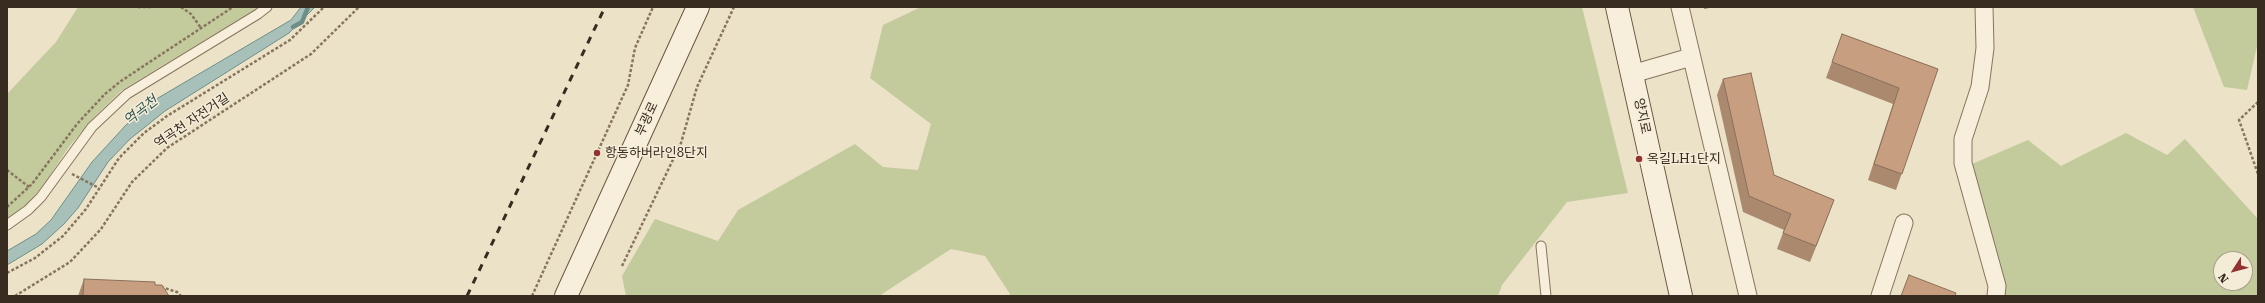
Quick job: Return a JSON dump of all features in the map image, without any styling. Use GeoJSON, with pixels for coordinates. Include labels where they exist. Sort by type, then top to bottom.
{"type":"FeatureCollection","features":[{"type":"Feature","properties":{"kind":"main road","name":"부광로"},"geometry":{"type":"LineString","coordinates":[[566,296],[698,7]]}},
{"type":"Feature","properties":{"kind":"main road","name":"양지로"},"geometry":{"type":"LineString","coordinates":[[1617,7],[1681,296]]}},
{"type":"Feature","properties":{"kind":"street"},"geometry":{"type":"LineString","coordinates":[[1680,7],[1748,296]]}},
{"type":"Feature","properties":{"kind":"street"},"geometry":{"type":"LineString","coordinates":[[1984,7],[1985,48],[1980,87],[1963,139],[1963,163],[1997,286],[1996,296]]}},
{"type":"Feature","properties":{"kind":"street"},"geometry":{"type":"LineString","coordinates":[[1632,74],[1691,57]]}},
{"type":"Feature","properties":{"kind":"street"},"geometry":{"type":"LineString","coordinates":[[1880,296],[1904,223]]}},
{"type":"Feature","properties":{"kind":"lane"},"geometry":{"type":"LineString","coordinates":[[7,225],[28,210],[41,197],[92,127],[127,94],[267,7]]}},
{"type":"Feature","properties":{"kind":"lane"},"geometry":{"type":"LineString","coordinates":[[1541,246],[1546,296]]}},
{"type":"Feature","properties":{"kind":"path"},"geometry":{"type":"LineString","coordinates":[[138,7],[152,7]]}},
{"type":"Feature","properties":{"kind":"path"},"geometry":{"type":"LineString","coordinates":[[181,7],[191,14],[200,28]]}},
{"type":"Feature","properties":{"kind":"path"},"geometry":{"type":"LineString","coordinates":[[7,273],[35,258],[63,236],[86,209],[119,158],[144,133],[166,116],[290,40],[324,7]]}},
{"type":"Feature","properties":{"kind":"path","name":"역곡천 자전거길"},"geometry":{"type":"LineString","coordinates":[[15,296],[70,262],[101,228],[132,182],[167,148],[311,54],[359,7]]}},
{"type":"Feature","properties":{"kind":"path"},"geometry":{"type":"LineString","coordinates":[[532,296],[628,85],[635,48],[653,7]]}},
{"type":"Feature","properties":{"kind":"path"},"geometry":{"type":"LineString","coordinates":[[622,266],[681,143],[697,87],[734,7]]}},
{"type":"Feature","properties":{"kind":"path"},"geometry":{"type":"LineString","coordinates":[[2258,102],[2239,120],[2258,174]]}},
{"type":"Feature","properties":{"kind":"path"},"geometry":{"type":"LineString","coordinates":[[61,168],[99,188]]}},
{"type":"Feature","properties":{"kind":"path"},"geometry":{"type":"LineString","coordinates":[[7,170],[29,187]]}},
{"type":"Feature","properties":{"kind":"path"},"geometry":{"type":"LineString","coordinates":[[159,287],[177,292],[181,296]]}},
{"type":"Feature","properties":{"kind":"green space"},"geometry":{"type":"Polygon","coordinates":[[[78,7],[259,7],[122,90],[95,116],[68,148],[43,186],[26,205],[7,219],[7,94],[56,42],[78,7]]]}},
{"type":"Feature","properties":{"kind":"green space"},"geometry":{"type":"Polygon","coordinates":[[[921,7],[1582,7],[1628,193],[1567,202],[1502,285],[1498,296],[1009,296],[1010,294],[985,256],[951,249],[879,296],[626,296],[622,276],[655,219],[718,241],[738,210],[855,144],[883,167],[918,170],[931,124],[870,78],[883,25],[921,7]]]}},
{"type":"Feature","properties":{"kind":"green space"},"geometry":{"type":"Polygon","coordinates":[[[2193,7],[2258,7],[2258,42],[2247,90],[2224,87],[2193,7]]]}},
{"type":"Feature","properties":{"kind":"green space"},"geometry":{"type":"Polygon","coordinates":[[[2126,133],[2167,155],[2185,139],[2258,219],[2258,296],[2002,296],[1972,164],[2028,140],[2061,166],[2126,133]]]}},
{"type":"Feature","properties":{"kind":"water"},"geometry":{"type":"Polygon","coordinates":[[[301,7],[315,7],[289,33],[165,111],[130,139],[108,162],[78,208],[64,224],[42,244],[7,265],[7,251],[36,234],[51,220],[92,162],[126,125],[158,98],[291,20],[301,7]]]}},
{"type":"Feature","properties":{"kind":"building"},"geometry":{"type":"Polygon","coordinates":[[[1842,34],[1938,69],[1902,174],[1874,164],[1899,88],[1832,62],[1842,34]]]}},
{"type":"Feature","properties":{"kind":"building"},"geometry":{"type":"Polygon","coordinates":[[[1751,73],[1774,175],[1834,200],[1816,246],[1783,233],[1791,214],[1749,196],[1723,79],[1751,73]]]}},
{"type":"Feature","properties":{"kind":"building"},"geometry":{"type":"Polygon","coordinates":[[[1909,275],[1956,293],[1955,296],[1901,296],[1909,275]]]}},
{"type":"Feature","properties":{"kind":"building"},"geometry":{"type":"Polygon","coordinates":[[[84,279],[155,282],[155,285],[162,285],[169,296],[83,296],[84,279]]]}},
{"type":"Feature","properties":{"kind":"waterway","name":"역곡천"},"geometry":{"type":"LineString","coordinates":[[293,27],[302,22],[308,7]]}},
{"type":"Feature","properties":{"kind":"railway"},"geometry":{"type":"LineString","coordinates":[[467,296],[605,7]]}},
{"type":"Feature","properties":{"kind":"place","name":"항동하버라인8단지"},"geometry":{"type":"Point","coordinates":[597,153]}},
{"type":"Feature","properties":{"kind":"place","name":"옥길LH1단지"},"geometry":{"type":"Point","coordinates":[1639,159]}}]}
